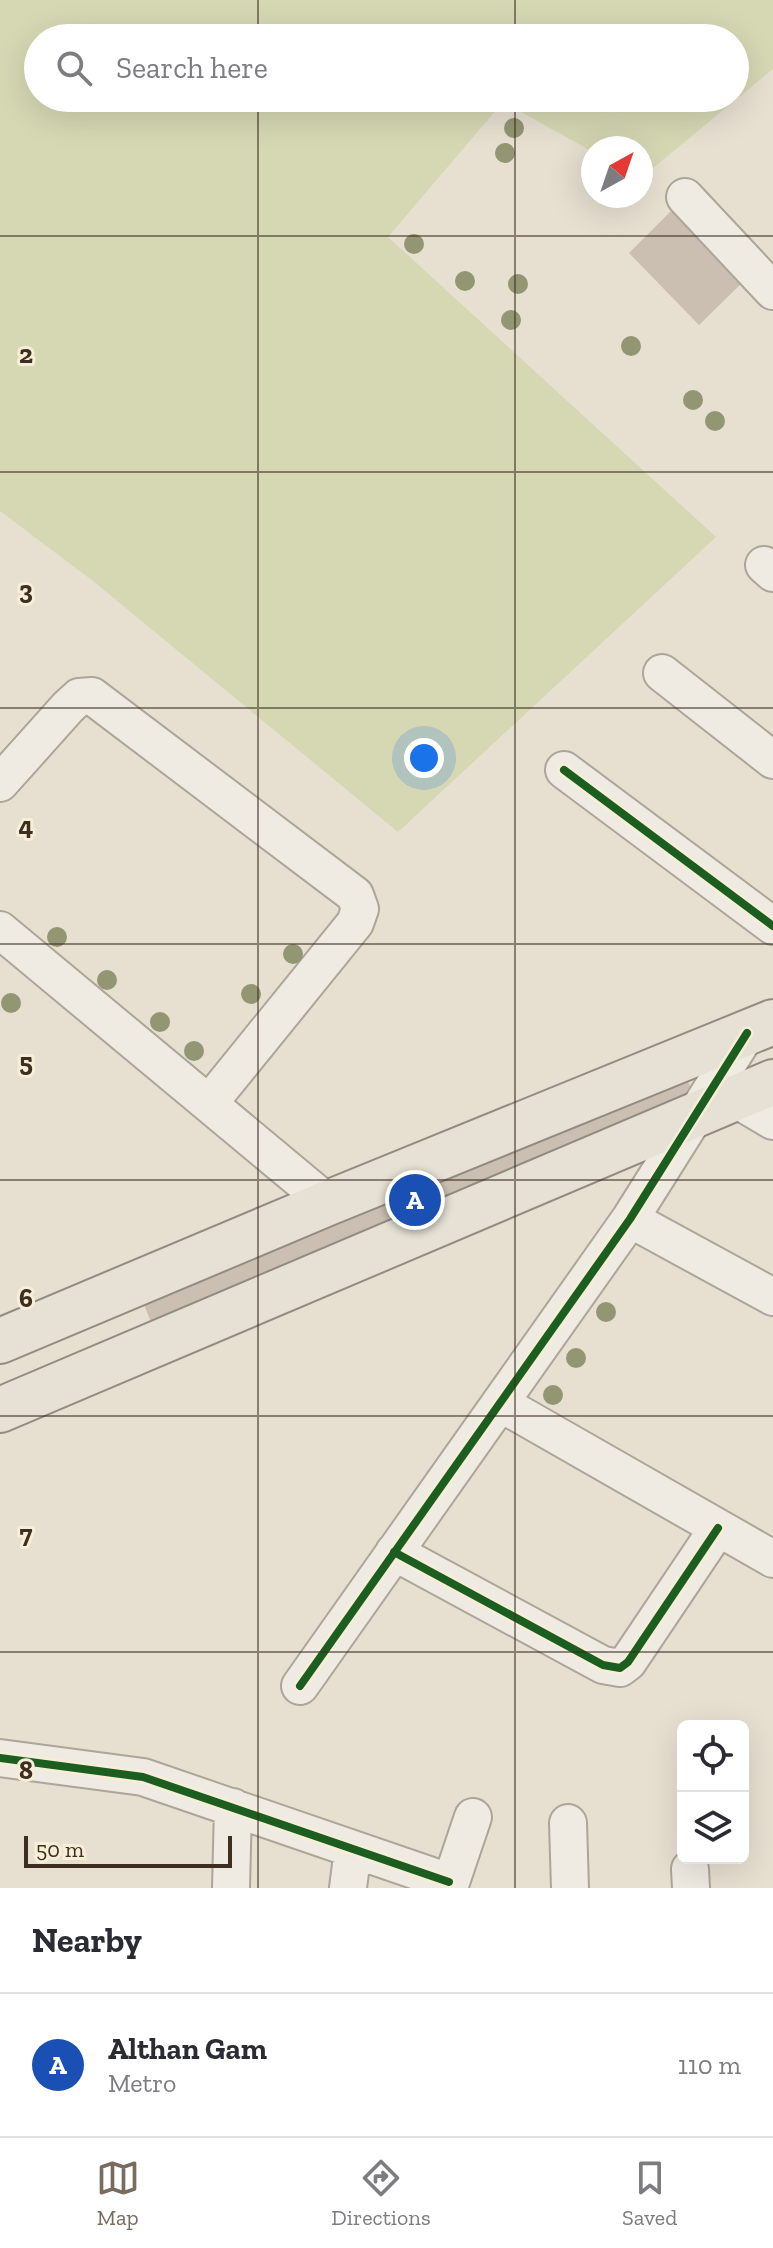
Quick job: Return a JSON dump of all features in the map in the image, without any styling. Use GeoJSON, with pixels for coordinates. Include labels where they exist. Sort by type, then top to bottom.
{"type":"FeatureCollection","features":[{"type":"Feature","properties":{"kind":"main road"},"geometry":{"type":"LineString","coordinates":[[0,1341],[328,1203],[760,1028]]}},
{"type":"Feature","properties":{"kind":"main road"},"geometry":{"type":"LineString","coordinates":[[0,1410],[735,1098]]}},
{"type":"Feature","properties":{"kind":"street"},"geometry":{"type":"LineString","coordinates":[[685,197],[773,291]]}},
{"type":"Feature","properties":{"kind":"street"},"geometry":{"type":"LineString","coordinates":[[662,673],[773,760]]}},
{"type":"Feature","properties":{"kind":"street"},"geometry":{"type":"LineString","coordinates":[[0,783],[68,707],[79,697],[92,696],[355,895],[360,909],[355,923],[210,1102]]}},
{"type":"Feature","properties":{"kind":"street"},"geometry":{"type":"LineString","coordinates":[[564,770],[773,926]]}},
{"type":"Feature","properties":{"kind":"street"},"geometry":{"type":"LineString","coordinates":[[0,930],[328,1203]]}},
{"type":"Feature","properties":{"kind":"street"},"geometry":{"type":"LineString","coordinates":[[300,1686],[630,1219],[735,1098],[760,1028]]}},
{"type":"Feature","properties":{"kind":"street"},"geometry":{"type":"LineString","coordinates":[[735,1098],[773,1121]]}},
{"type":"Feature","properties":{"kind":"street"},"geometry":{"type":"LineString","coordinates":[[630,1219],[773,1297]]}},
{"type":"Feature","properties":{"kind":"street"},"geometry":{"type":"LineString","coordinates":[[500,1403],[773,1559]]}},
{"type":"Feature","properties":{"kind":"street"},"geometry":{"type":"LineString","coordinates":[[394,1552],[603,1665],[620,1668],[628,1662],[718,1528]]}},
{"type":"Feature","properties":{"kind":"street"},"geometry":{"type":"LineString","coordinates":[[0,1758],[143,1777],[449,1885],[473,1817]]}},
{"type":"Feature","properties":{"kind":"street"},"geometry":{"type":"LineString","coordinates":[[231,1888],[233,1807]]}},
{"type":"Feature","properties":{"kind":"street"},"geometry":{"type":"LineString","coordinates":[[568,1823],[570,1888]]}},
{"type":"Feature","properties":{"kind":"street"},"geometry":{"type":"LineString","coordinates":[[348,1888],[353,1849]]}},
{"type":"Feature","properties":{"kind":"green space"},"geometry":{"type":"Polygon","coordinates":[[[0,0],[773,0],[773,69],[749,89],[749,24],[24,24],[24,112],[494,112],[388,237],[716,537],[398,832],[93,581],[0,511],[0,0]]]}},
{"type":"Feature","properties":{"kind":"green space"},"geometry":{"type":"Polygon","coordinates":[[[521,112],[721,112],[653,168],[653,136],[581,136],[581,145],[521,112]]]}},
{"type":"Feature","properties":{"kind":"building"},"geometry":{"type":"Polygon","coordinates":[[[676,206],[747,278],[699,325],[629,253],[676,206]]]}},
{"type":"Feature","properties":{"kind":"building"},"geometry":{"type":"Polygon","coordinates":[[[675,1050],[706,1124],[161,1347],[131,1272],[675,1050]]]}},
{"type":"Feature","properties":{"kind":"cycle path"},"geometry":{"type":"LineString","coordinates":[[564,770],[773,926]]}},
{"type":"Feature","properties":{"kind":"cycle path"},"geometry":{"type":"LineString","coordinates":[[300,1686],[630,1219],[747,1033]]}},
{"type":"Feature","properties":{"kind":"cycle path"},"geometry":{"type":"LineString","coordinates":[[394,1552],[603,1665],[620,1668],[628,1662],[718,1528]]}},
{"type":"Feature","properties":{"kind":"cycle path"},"geometry":{"type":"LineString","coordinates":[[0,1758],[143,1777],[449,1882]]}},
{"type":"Feature","properties":{"kind":"place","name":"Althan Gam"},"geometry":{"type":"Point","coordinates":[415,1200]}}]}
